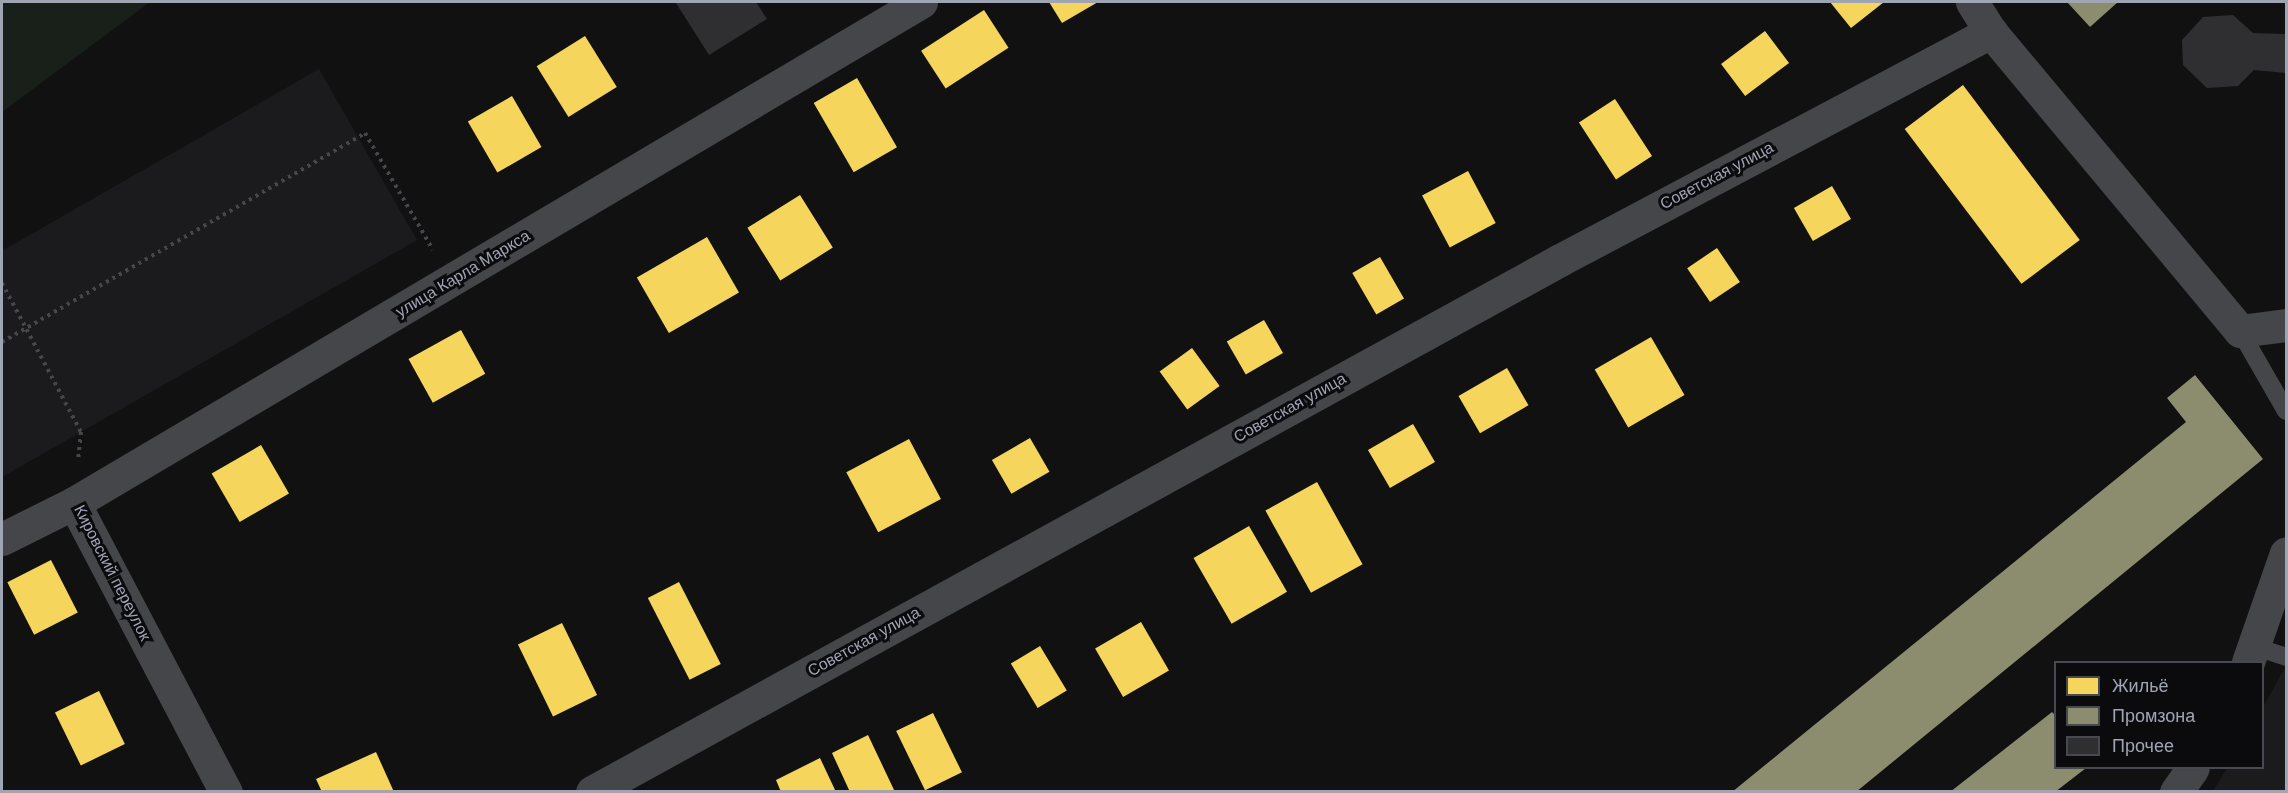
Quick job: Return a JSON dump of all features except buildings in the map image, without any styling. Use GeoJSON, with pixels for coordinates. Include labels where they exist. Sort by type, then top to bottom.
{"type":"FeatureCollection","features":[{"type":"Feature","properties":{"kind":"street","name":"улица Карла Маркса"},"geometry":{"type":"LineString","coordinates":[[2,539],[74,503],[921,2]]}},
{"type":"Feature","properties":{"kind":"street"},"geometry":{"type":"LineString","coordinates":[[1972,2],[1991,32],[2240,331],[2286,325]]}},
{"type":"Feature","properties":{"kind":"street","name":"Советская улица"},"geometry":{"type":"LineString","coordinates":[[592,792],[1549,266],[1991,32]]}},
{"type":"Feature","properties":{"kind":"street","name":"Кировский переулок"},"geometry":{"type":"LineString","coordinates":[[74,503],[226,792]]}},
{"type":"Feature","properties":{"kind":"street"},"geometry":{"type":"LineString","coordinates":[[2252,655],[2286,553]]}},
{"type":"Feature","properties":{"kind":"street"},"geometry":{"type":"LineString","coordinates":[[2176,792],[2192,769]]}},
{"type":"Feature","properties":{"kind":"lane"},"geometry":{"type":"LineString","coordinates":[[2240,331],[2286,411]]}},
{"type":"Feature","properties":{"kind":"lane"},"geometry":{"type":"LineString","coordinates":[[2252,655],[2286,657]]}},
{"type":"Feature","properties":{"kind":"path"},"geometry":{"type":"LineString","coordinates":[[2,342],[365,133],[451,281]]}},
{"type":"Feature","properties":{"kind":"path","name":"Кировский переулок"},"geometry":{"type":"LineString","coordinates":[[2,283],[81,432],[74,503]]}},
{"type":"Feature","properties":{"kind":"shaded area"},"geometry":{"type":"Polygon","coordinates":[[[2,2],[150,2],[2,112],[2,2]]]}},
{"type":"Feature","properties":{"kind":"shaded area"},"geometry":{"type":"Polygon","coordinates":[[[319,69],[417,240],[2,477],[2,251],[319,69]]]}},
{"type":"Feature","properties":{"kind":"shaded area"},"geometry":{"type":"Polygon","coordinates":[[[2286,666],[2286,791],[2213,791],[2226,769],[2264,769],[2264,705],[2286,666]]]}}]}
